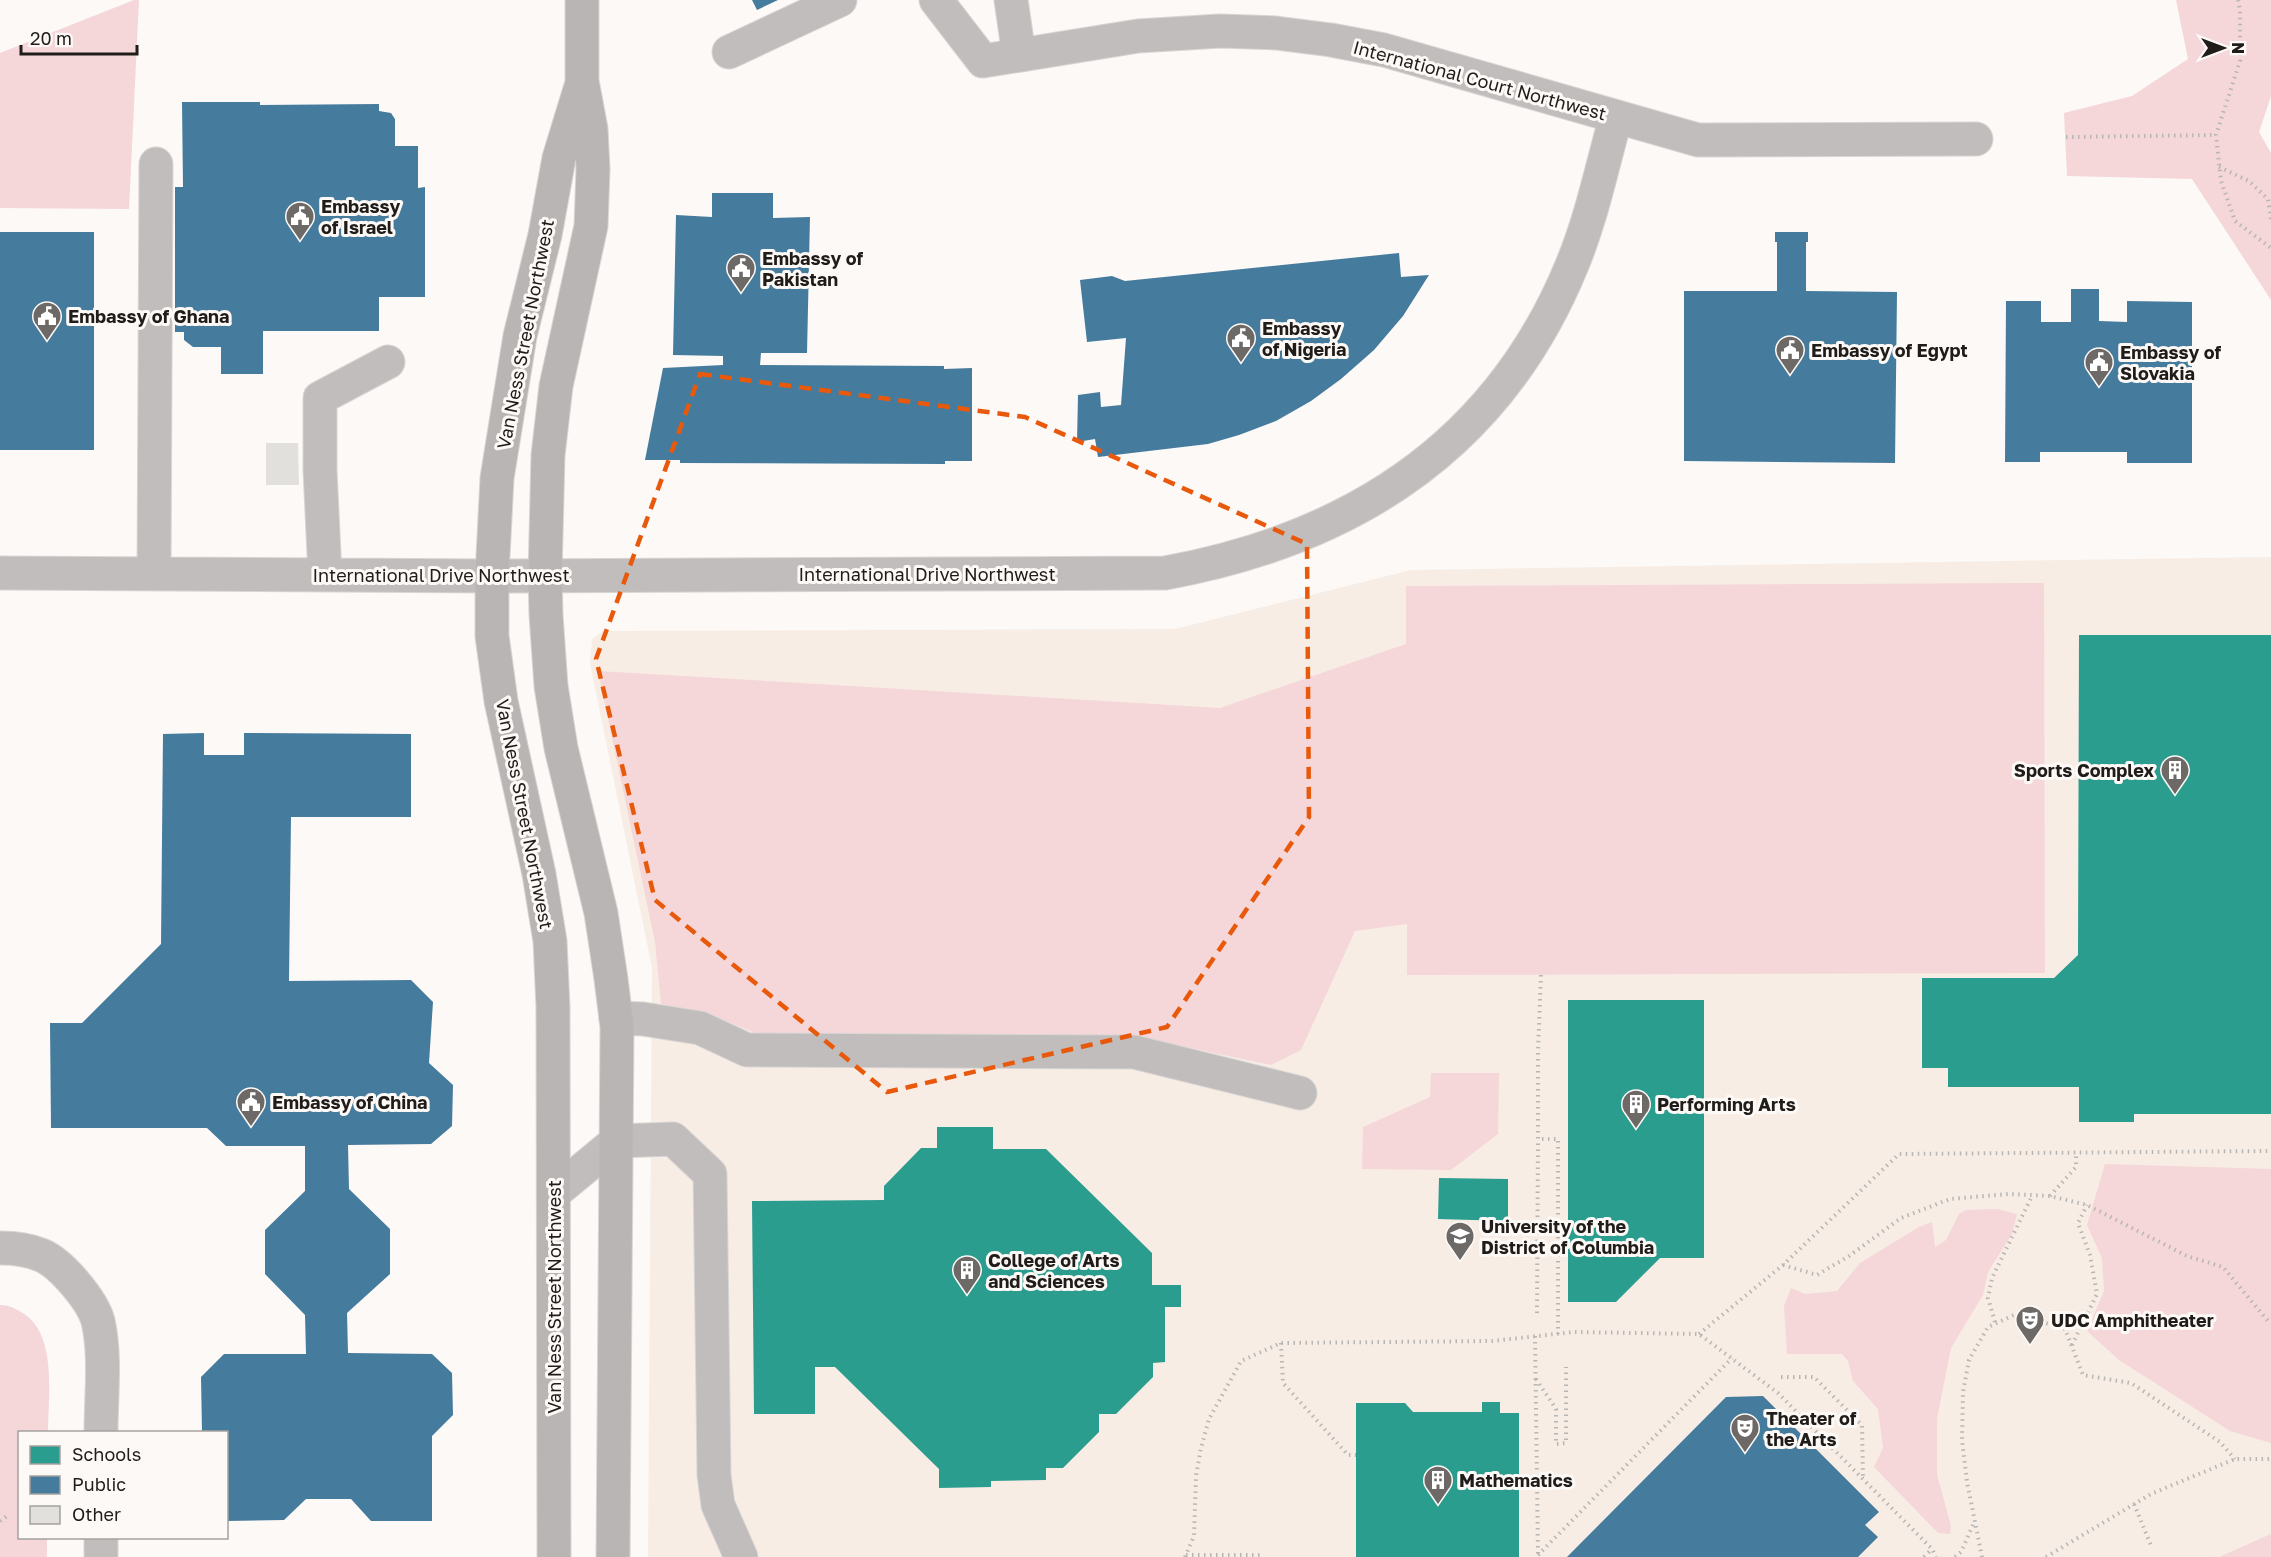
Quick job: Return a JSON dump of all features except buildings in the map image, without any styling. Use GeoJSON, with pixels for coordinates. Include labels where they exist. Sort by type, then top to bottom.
{"type":"FeatureCollection","features":[{"type":"Feature","properties":{"kind":"main road","name":"Van Ness Street Northwest"},"geometry":{"type":"LineString","coordinates":[[582,0],[582,81],[591,129],[593,169],[591,226],[556,386],[548,455],[545,576],[550,676],[554,706],[561,748],[601,913],[616,1018],[613,1557]]}},
{"type":"Feature","properties":{"kind":"main road","name":"Van Ness Street Northwest"},"geometry":{"type":"LineString","coordinates":[[554,1557],[554,1007],[550,941],[539,874],[501,701],[491,630],[492,576],[497,478],[520,336],[544,235],[559,158],[582,81]]}},
{"type":"Feature","properties":{"kind":"street"},"geometry":{"type":"LineString","coordinates":[[729,52],[840,0]]}},
{"type":"Feature","properties":{"kind":"street","name":"International Court Northwest"},"geometry":{"type":"LineString","coordinates":[[936,0],[983,61],[1111,39],[1156,34],[1220,31],[1276,33],[1384,50],[1698,140],[1976,139]]}},
{"type":"Feature","properties":{"kind":"street"},"geometry":{"type":"LineString","coordinates":[[1011,0],[1019,55]]}},
{"type":"Feature","properties":{"kind":"street","name":"International Drive Northwest"},"geometry":{"type":"LineString","coordinates":[[0,573],[545,576],[1165,573],[1241,556],[1304,534],[1358,508],[1404,480],[1451,441],[1493,396],[1545,320],[1572,265],[1583,236],[1616,117]]}},
{"type":"Feature","properties":{"kind":"street"},"geometry":{"type":"LineString","coordinates":[[154,574],[156,164]]}},
{"type":"Feature","properties":{"kind":"street"},"geometry":{"type":"LineString","coordinates":[[325,574],[320,470],[320,398],[388,362]]}},
{"type":"Feature","properties":{"kind":"street"},"geometry":{"type":"LineString","coordinates":[[616,1018],[643,1019],[700,1028],[747,1050],[1134,1053],[1300,1093]]}},
{"type":"Feature","properties":{"kind":"street"},"geometry":{"type":"LineString","coordinates":[[554,1193],[616,1141],[673,1139],[710,1174],[714,1475],[718,1504],[741,1557]]}},
{"type":"Feature","properties":{"kind":"street"},"geometry":{"type":"LineString","coordinates":[[0,1248],[12,1248],[42,1256],[72,1281],[91,1307],[97,1318],[101,1343],[101,1431]]}},
{"type":"Feature","properties":{"kind":"street"},"geometry":{"type":"LineString","coordinates":[[100,1557],[101,1539]]}},
{"type":"Feature","properties":{"kind":"path"},"geometry":{"type":"LineString","coordinates":[[2238,0],[2240,61],[2216,135],[2220,181],[2235,221],[2271,248]]}},
{"type":"Feature","properties":{"kind":"path"},"geometry":{"type":"LineString","coordinates":[[2066,137],[2216,135]]}},
{"type":"Feature","properties":{"kind":"path"},"geometry":{"type":"LineString","coordinates":[[2219,167],[2249,181],[2268,199],[2271,220]]}},
{"type":"Feature","properties":{"kind":"path"},"geometry":{"type":"LineString","coordinates":[[1537,1313],[1538,1052],[1541,975]]}},
{"type":"Feature","properties":{"kind":"path"},"geometry":{"type":"LineString","coordinates":[[1538,1139],[1558,1139],[1558,1334]]}},
{"type":"Feature","properties":{"kind":"path"},"geometry":{"type":"LineString","coordinates":[[1699,1334],[1783,1265],[1899,1154],[2271,1151]]}},
{"type":"Feature","properties":{"kind":"path"},"geometry":{"type":"LineString","coordinates":[[2050,1196],[2076,1167],[2076,1154]]}},
{"type":"Feature","properties":{"kind":"path"},"geometry":{"type":"LineString","coordinates":[[1783,1265],[1817,1275],[1850,1256],[1901,1218],[1950,1199],[2008,1194],[2050,1196],[2087,1205],[2187,1256],[2223,1267],[2271,1322]]}},
{"type":"Feature","properties":{"kind":"path"},"geometry":{"type":"LineString","coordinates":[[1995,1322],[1988,1298],[1992,1278],[2032,1195]]}},
{"type":"Feature","properties":{"kind":"path"},"geometry":{"type":"LineString","coordinates":[[2071,1346],[2097,1294],[2090,1255],[2078,1223],[2087,1205]]}},
{"type":"Feature","properties":{"kind":"path"},"geometry":{"type":"LineString","coordinates":[[1982,1557],[1974,1522],[1962,1440],[1963,1392],[1969,1360],[1988,1327],[1995,1322],[2016,1314],[2065,1329],[2083,1375],[2131,1383],[2220,1442],[2235,1459]]}},
{"type":"Feature","properties":{"kind":"path"},"geometry":{"type":"LineString","coordinates":[[1262,1555],[1186,1556],[1194,1536],[1196,1476],[1200,1448],[1209,1419],[1241,1361],[1281,1343],[1492,1341],[1574,1332],[1699,1334],[1778,1392],[1932,1549],[1936,1557]]}},
{"type":"Feature","properties":{"kind":"path"},"geometry":{"type":"LineString","coordinates":[[1535,1336],[1538,1556]]}},
{"type":"Feature","properties":{"kind":"path"},"geometry":{"type":"LineString","coordinates":[[1281,1343],[1283,1383],[1348,1455],[1356,1455]]}},
{"type":"Feature","properties":{"kind":"path"},"geometry":{"type":"LineString","coordinates":[[1538,1556],[1732,1358]]}},
{"type":"Feature","properties":{"kind":"path"},"geometry":{"type":"LineString","coordinates":[[1536,1378],[1556,1409],[1556,1444],[1566,1443],[1566,1367]]}},
{"type":"Feature","properties":{"kind":"path"},"geometry":{"type":"LineString","coordinates":[[1781,1377],[1814,1377],[1862,1425],[1863,1478]]}},
{"type":"Feature","properties":{"kind":"path"},"geometry":{"type":"LineString","coordinates":[[2046,1557],[2151,1494],[2235,1459],[2271,1459]]}},
{"type":"Feature","properties":{"kind":"path"},"geometry":{"type":"LineString","coordinates":[[2134,1504],[2152,1548]]}},
{"type":"Feature","properties":{"kind":"path"},"geometry":{"type":"LineString","coordinates":[[0,1521],[7,1516]]}},
{"type":"Feature","properties":{"kind":"path"},"geometry":{"type":"LineString","coordinates":[[1955,1557],[1961,1552],[1974,1522]]}},
{"type":"Feature","properties":{"kind":"path"},"geometry":{"type":"LineString","coordinates":[[1924,1557],[1932,1549]]}},
{"type":"Feature","properties":{"kind":"highlighted area"},"geometry":{"type":"Polygon","coordinates":[[[700,374],[1025,417],[1307,544],[1309,817],[1167,1027],[887,1092],[655,900],[596,659],[700,374]]]}},
{"type":"Feature","properties":{"kind":"shaded area"},"geometry":{"type":"Polygon","coordinates":[[[139,0],[129,209],[0,208],[0,53],[139,0]]]}},
{"type":"Feature","properties":{"kind":"shaded area"},"geometry":{"type":"Polygon","coordinates":[[[2176,0],[2271,0],[2271,96],[2259,132],[2271,153],[2271,300],[2192,179],[2067,176],[2064,113],[2132,96],[2188,59],[2176,0]]]}},
{"type":"Feature","properties":{"kind":"shaded area","name":"University of the District of Columbia"},"geometry":{"type":"Polygon","coordinates":[[[2271,557],[2271,1557],[648,1557],[652,968],[590,663],[592,639],[603,631],[1175,629],[1411,570],[2271,557]]]}},
{"type":"Feature","properties":{"kind":"shaded area"},"geometry":{"type":"Polygon","coordinates":[[[2044,583],[2045,973],[1407,975],[1407,924],[1355,931],[1301,1050],[1271,1065],[1134,1036],[755,1033],[704,1012],[661,1004],[655,942],[598,671],[1220,708],[1406,644],[1406,586],[2044,583]]]}},
{"type":"Feature","properties":{"kind":"shaded area"},"geometry":{"type":"Polygon","coordinates":[[[1431,1073],[1499,1073],[1498,1134],[1451,1170],[1362,1169],[1363,1127],[1430,1097],[1431,1073]]]}},
{"type":"Feature","properties":{"kind":"shaded area"},"geometry":{"type":"Polygon","coordinates":[[[2105,1164],[2271,1169],[2271,1443],[2230,1431],[2119,1360],[2087,1331],[2104,1291],[2102,1258],[2087,1225],[2105,1164]]]}},
{"type":"Feature","properties":{"kind":"shaded area"},"geometry":{"type":"Polygon","coordinates":[[[1997,1209],[2017,1214],[2012,1234],[1988,1272],[1983,1295],[1951,1348],[1937,1419],[1937,1475],[1951,1526],[1950,1534],[1938,1533],[1874,1467],[1883,1448],[1878,1409],[1853,1381],[1848,1361],[1842,1354],[1787,1354],[1784,1306],[1791,1288],[1805,1294],[1837,1291],[1860,1263],[1919,1227],[1932,1222],[1935,1247],[1946,1240],[1959,1214],[1966,1210],[1997,1209]]]}},
{"type":"Feature","properties":{"kind":"shaded area"},"geometry":{"type":"Polygon","coordinates":[[[0,1305],[16,1309],[33,1321],[41,1334],[46,1350],[49,1384],[48,1431],[18,1431],[18,1539],[47,1539],[47,1557],[0,1557],[0,1305]]]}},
{"type":"Feature","properties":{"kind":"shaded area"},"geometry":{"type":"Polygon","coordinates":[[[2271,1534],[2271,1557],[2219,1557],[2271,1534]]]}},
{"type":"Feature","properties":{"kind":"place","name":"Embassy of Israel"},"geometry":{"type":"Point","coordinates":[300,242]}},
{"type":"Feature","properties":{"kind":"place","name":"Embassy of Pakistan"},"geometry":{"type":"Point","coordinates":[741,294]}},
{"type":"Feature","properties":{"kind":"place","name":"Embassy of Ghana"},"geometry":{"type":"Point","coordinates":[47,342]}},
{"type":"Feature","properties":{"kind":"place","name":"Embassy of Nigeria"},"geometry":{"type":"Point","coordinates":[1241,364]}},
{"type":"Feature","properties":{"kind":"place","name":"Embassy of Egypt"},"geometry":{"type":"Point","coordinates":[1790,376]}},
{"type":"Feature","properties":{"kind":"place","name":"Embassy of Slovakia"},"geometry":{"type":"Point","coordinates":[2099,388]}},
{"type":"Feature","properties":{"kind":"place","name":"Sports Complex"},"geometry":{"type":"Point","coordinates":[2175,796]}},
{"type":"Feature","properties":{"kind":"place","name":"Embassy of China"},"geometry":{"type":"Point","coordinates":[251,1128]}},
{"type":"Feature","properties":{"kind":"place","name":"Performing Arts"},"geometry":{"type":"Point","coordinates":[1636,1130]}},
{"type":"Feature","properties":{"kind":"place","name":"University of the District of Columbia"},"geometry":{"type":"Point","coordinates":[1460,1262]}},
{"type":"Feature","properties":{"kind":"place","name":"College of Arts and Sciences"},"geometry":{"type":"Point","coordinates":[967,1296]}},
{"type":"Feature","properties":{"kind":"place","name":"UDC Amphitheater"},"geometry":{"type":"Point","coordinates":[2030,1346]}},
{"type":"Feature","properties":{"kind":"place","name":"Theater of the Arts"},"geometry":{"type":"Point","coordinates":[1745,1454]}},
{"type":"Feature","properties":{"kind":"place","name":"Mathematics"},"geometry":{"type":"Point","coordinates":[1438,1506]}}]}
